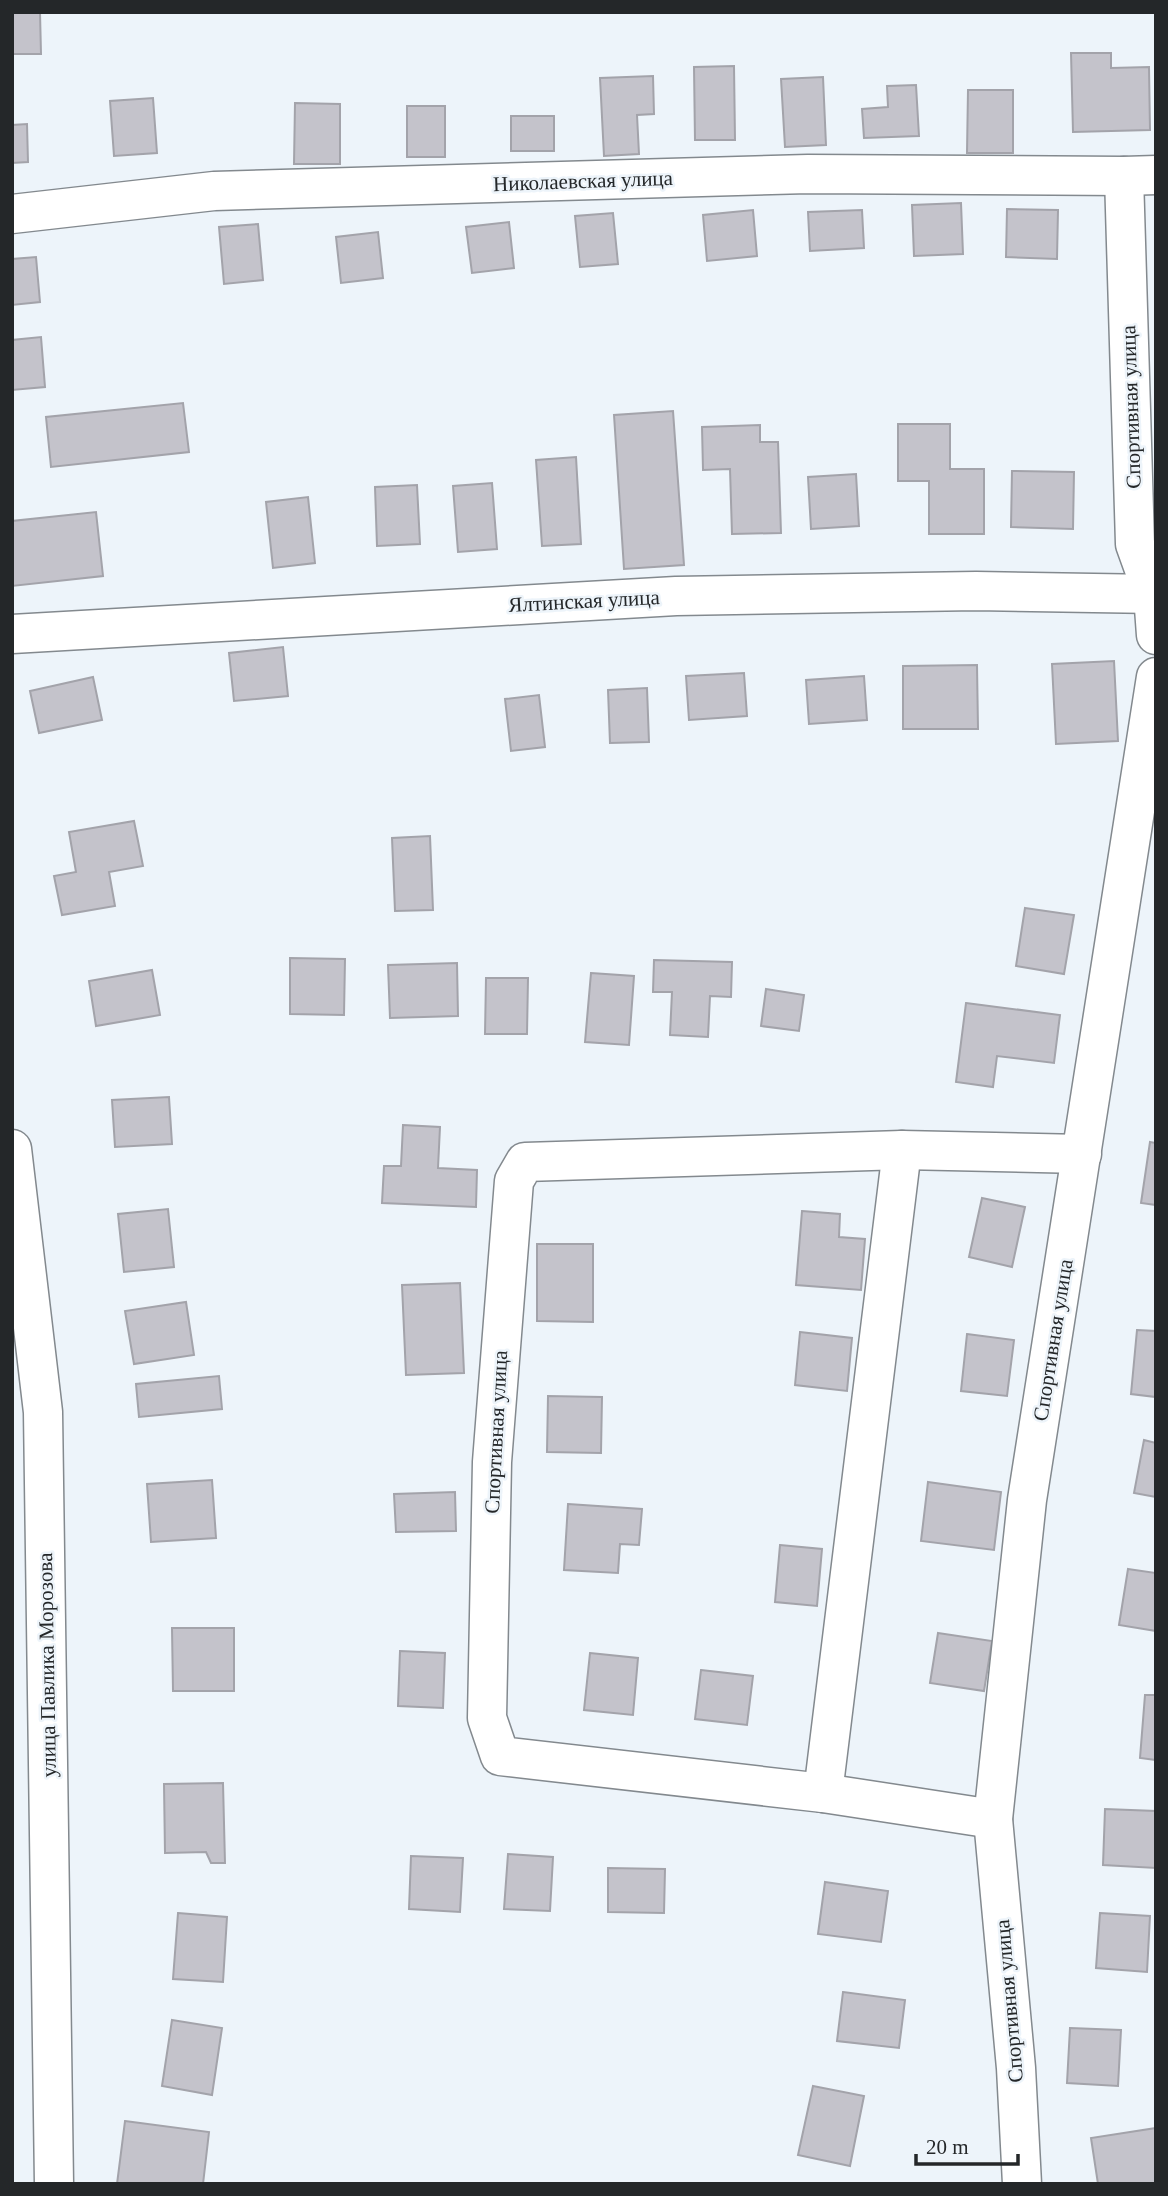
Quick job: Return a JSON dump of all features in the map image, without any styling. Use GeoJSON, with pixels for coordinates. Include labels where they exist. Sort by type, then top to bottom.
{"type":"FeatureCollection","features":[{"type":"Feature","properties":{"kind":"street","name":"Николаевская улица"},"geometry":{"type":"LineString","coordinates":[[12,214],[214,191],[807,174],[1140,176]]}},
{"type":"Feature","properties":{"kind":"street","name":"Спортивная улица"},"geometry":{"type":"LineString","coordinates":[[1140,176],[1135,544],[1154,594],[1156,635]]}},
{"type":"Feature","properties":{"kind":"street","name":"Ялтинская улица"},"geometry":{"type":"LineString","coordinates":[[12,634],[676,596],[976,591],[1154,594]]}},
{"type":"Feature","properties":{"kind":"street","name":"Спортивная улица"},"geometry":{"type":"LineString","coordinates":[[1022,2184],[1016,2068],[993,1819],[1027,1500],[1156,677]]}},
{"type":"Feature","properties":{"kind":"street","name":"улица Павлика Морозова"},"geometry":{"type":"LineString","coordinates":[[12,1149],[28,1410],[54,2184]]}},
{"type":"Feature","properties":{"kind":"street","name":"Спортивная улица"},"geometry":{"type":"LineString","coordinates":[[993,1819],[823,1793],[500,1756],[487,1718],[492,1476],[514,1181],[524,1162],[902,1150],[1082,1154]]}},
{"type":"Feature","properties":{"kind":"street"},"geometry":{"type":"LineString","coordinates":[[823,1793],[902,1150]]}},
{"type":"Feature","properties":{"kind":"building"},"geometry":{"type":"Polygon","coordinates":[[[12,12],[40,12],[41,54],[12,54],[12,12]]]}},
{"type":"Feature","properties":{"kind":"building"},"geometry":{"type":"Polygon","coordinates":[[[1071,53],[1111,53],[1111,68],[1149,67],[1150,130],[1073,132],[1071,53]]]}},
{"type":"Feature","properties":{"kind":"building"},"geometry":{"type":"Polygon","coordinates":[[[734,66],[735,140],[695,140],[694,67],[734,66]]]}},
{"type":"Feature","properties":{"kind":"building"},"geometry":{"type":"Polygon","coordinates":[[[653,76],[654,114],[637,115],[639,154],[604,156],[600,78],[653,76]]]}},
{"type":"Feature","properties":{"kind":"building"},"geometry":{"type":"Polygon","coordinates":[[[823,77],[826,145],[785,147],[781,79],[823,77]]]}},
{"type":"Feature","properties":{"kind":"building"},"geometry":{"type":"Polygon","coordinates":[[[916,85],[919,136],[864,138],[862,109],[888,107],[887,86],[916,85]]]}},
{"type":"Feature","properties":{"kind":"building"},"geometry":{"type":"Polygon","coordinates":[[[968,90],[1013,90],[1013,153],[967,153],[968,90]]]}},
{"type":"Feature","properties":{"kind":"building"},"geometry":{"type":"Polygon","coordinates":[[[153,98],[157,153],[114,156],[110,101],[153,98]]]}},
{"type":"Feature","properties":{"kind":"building"},"geometry":{"type":"Polygon","coordinates":[[[295,103],[340,104],[340,164],[294,164],[295,103]]]}},
{"type":"Feature","properties":{"kind":"building"},"geometry":{"type":"Polygon","coordinates":[[[407,106],[445,106],[445,157],[407,157],[407,106]]]}},
{"type":"Feature","properties":{"kind":"building"},"geometry":{"type":"Polygon","coordinates":[[[511,116],[554,116],[554,151],[511,151],[511,116]]]}},
{"type":"Feature","properties":{"kind":"building"},"geometry":{"type":"Polygon","coordinates":[[[27,124],[28,162],[12,163],[12,125],[27,124]]]}},
{"type":"Feature","properties":{"kind":"building"},"geometry":{"type":"Polygon","coordinates":[[[961,203],[963,254],[914,256],[912,205],[961,203]]]}},
{"type":"Feature","properties":{"kind":"building"},"geometry":{"type":"Polygon","coordinates":[[[1007,209],[1058,210],[1057,259],[1006,257],[1007,209]]]}},
{"type":"Feature","properties":{"kind":"building"},"geometry":{"type":"Polygon","coordinates":[[[753,210],[757,256],[707,261],[703,215],[753,210]]]}},
{"type":"Feature","properties":{"kind":"building"},"geometry":{"type":"Polygon","coordinates":[[[862,210],[864,248],[810,251],[808,212],[862,210]]]}},
{"type":"Feature","properties":{"kind":"building"},"geometry":{"type":"Polygon","coordinates":[[[613,213],[618,264],[580,267],[575,216],[613,213]]]}},
{"type":"Feature","properties":{"kind":"building"},"geometry":{"type":"Polygon","coordinates":[[[509,222],[514,268],[472,273],[466,227],[509,222]]]}},
{"type":"Feature","properties":{"kind":"building"},"geometry":{"type":"Polygon","coordinates":[[[258,224],[263,280],[224,284],[219,227],[258,224]]]}},
{"type":"Feature","properties":{"kind":"building"},"geometry":{"type":"Polygon","coordinates":[[[378,232],[383,278],[341,283],[336,237],[378,232]]]}},
{"type":"Feature","properties":{"kind":"building"},"geometry":{"type":"Polygon","coordinates":[[[36,257],[40,302],[12,305],[12,259],[36,257]]]}},
{"type":"Feature","properties":{"kind":"building"},"geometry":{"type":"Polygon","coordinates":[[[41,337],[45,387],[12,390],[12,340],[41,337]]]}},
{"type":"Feature","properties":{"kind":"building"},"geometry":{"type":"Polygon","coordinates":[[[183,403],[189,452],[51,467],[46,417],[183,403]]]}},
{"type":"Feature","properties":{"kind":"building"},"geometry":{"type":"Polygon","coordinates":[[[673,411],[684,565],[624,569],[614,415],[673,411]]]}},
{"type":"Feature","properties":{"kind":"building"},"geometry":{"type":"Polygon","coordinates":[[[898,424],[950,424],[950,469],[984,469],[984,534],[929,534],[929,481],[898,481],[898,424]]]}},
{"type":"Feature","properties":{"kind":"building"},"geometry":{"type":"Polygon","coordinates":[[[760,425],[760,442],[778,442],[781,533],[732,534],[730,469],[703,470],[702,427],[760,425]]]}},
{"type":"Feature","properties":{"kind":"building"},"geometry":{"type":"Polygon","coordinates":[[[576,457],[581,544],[542,546],[536,460],[576,457]]]}},
{"type":"Feature","properties":{"kind":"building"},"geometry":{"type":"Polygon","coordinates":[[[1012,471],[1074,472],[1073,529],[1011,527],[1012,471]]]}},
{"type":"Feature","properties":{"kind":"building"},"geometry":{"type":"Polygon","coordinates":[[[856,474],[859,526],[811,529],[808,477],[856,474]]]}},
{"type":"Feature","properties":{"kind":"building"},"geometry":{"type":"Polygon","coordinates":[[[492,483],[497,549],[458,552],[453,486],[492,483]]]}},
{"type":"Feature","properties":{"kind":"building"},"geometry":{"type":"Polygon","coordinates":[[[417,485],[420,544],[377,546],[375,487],[417,485]]]}},
{"type":"Feature","properties":{"kind":"building"},"geometry":{"type":"Polygon","coordinates":[[[308,497],[315,563],[273,568],[266,502],[308,497]]]}},
{"type":"Feature","properties":{"kind":"building"},"geometry":{"type":"Polygon","coordinates":[[[96,512],[103,576],[12,586],[12,521],[96,512]]]}},
{"type":"Feature","properties":{"kind":"building"},"geometry":{"type":"Polygon","coordinates":[[[283,647],[288,696],[234,701],[229,653],[283,647]]]}},
{"type":"Feature","properties":{"kind":"building"},"geometry":{"type":"Polygon","coordinates":[[[1114,661],[1118,741],[1056,744],[1052,664],[1114,661]]]}},
{"type":"Feature","properties":{"kind":"building"},"geometry":{"type":"Polygon","coordinates":[[[977,665],[978,729],[903,729],[903,666],[977,665]]]}},
{"type":"Feature","properties":{"kind":"building"},"geometry":{"type":"Polygon","coordinates":[[[744,673],[747,716],[689,720],[686,676],[744,673]]]}},
{"type":"Feature","properties":{"kind":"building"},"geometry":{"type":"Polygon","coordinates":[[[864,676],[867,720],[809,724],[806,680],[864,676]]]}},
{"type":"Feature","properties":{"kind":"building"},"geometry":{"type":"Polygon","coordinates":[[[93,677],[102,720],[39,733],[30,691],[93,677]]]}},
{"type":"Feature","properties":{"kind":"building"},"geometry":{"type":"Polygon","coordinates":[[[647,688],[649,742],[610,743],[608,690],[647,688]]]}},
{"type":"Feature","properties":{"kind":"building"},"geometry":{"type":"Polygon","coordinates":[[[539,695],[545,747],[511,751],[505,699],[539,695]]]}},
{"type":"Feature","properties":{"kind":"building"},"geometry":{"type":"Polygon","coordinates":[[[134,821],[143,866],[109,872],[115,906],[62,915],[54,876],[76,872],[69,832],[134,821]]]}},
{"type":"Feature","properties":{"kind":"building"},"geometry":{"type":"Polygon","coordinates":[[[430,836],[433,910],[395,911],[392,838],[430,836]]]}},
{"type":"Feature","properties":{"kind":"building"},"geometry":{"type":"Polygon","coordinates":[[[1025,908],[1074,915],[1064,974],[1016,966],[1025,908]]]}},
{"type":"Feature","properties":{"kind":"building"},"geometry":{"type":"Polygon","coordinates":[[[290,958],[345,959],[344,1015],[290,1014],[290,958]]]}},
{"type":"Feature","properties":{"kind":"building"},"geometry":{"type":"Polygon","coordinates":[[[654,960],[732,962],[731,997],[710,996],[708,1037],[670,1035],[672,992],[653,992],[654,960]]]}},
{"type":"Feature","properties":{"kind":"building"},"geometry":{"type":"Polygon","coordinates":[[[457,963],[458,1016],[390,1018],[388,965],[457,963]]]}},
{"type":"Feature","properties":{"kind":"building"},"geometry":{"type":"Polygon","coordinates":[[[152,970],[160,1015],[96,1026],[89,981],[152,970]]]}},
{"type":"Feature","properties":{"kind":"building"},"geometry":{"type":"Polygon","coordinates":[[[591,973],[634,976],[629,1045],[585,1042],[591,973]]]}},
{"type":"Feature","properties":{"kind":"building"},"geometry":{"type":"Polygon","coordinates":[[[486,978],[528,978],[527,1034],[485,1034],[486,978]]]}},
{"type":"Feature","properties":{"kind":"building"},"geometry":{"type":"Polygon","coordinates":[[[766,989],[804,995],[799,1031],[761,1026],[766,989]]]}},
{"type":"Feature","properties":{"kind":"building"},"geometry":{"type":"Polygon","coordinates":[[[966,1003],[1060,1015],[1054,1063],[997,1056],[993,1087],[956,1082],[966,1003]]]}},
{"type":"Feature","properties":{"kind":"building"},"geometry":{"type":"Polygon","coordinates":[[[169,1097],[172,1144],[115,1147],[112,1100],[169,1097]]]}},
{"type":"Feature","properties":{"kind":"building"},"geometry":{"type":"Polygon","coordinates":[[[403,1125],[440,1127],[438,1168],[477,1170],[476,1207],[382,1203],[384,1166],[401,1166],[403,1125]]]}},
{"type":"Feature","properties":{"kind":"building"},"geometry":{"type":"Polygon","coordinates":[[[1150,1142],[1156,1143],[1156,1205],[1141,1203],[1150,1142]]]}},
{"type":"Feature","properties":{"kind":"building"},"geometry":{"type":"Polygon","coordinates":[[[982,1198],[1025,1207],[1012,1267],[969,1257],[982,1198]]]}},
{"type":"Feature","properties":{"kind":"building"},"geometry":{"type":"Polygon","coordinates":[[[168,1209],[174,1267],[124,1272],[118,1214],[168,1209]]]}},
{"type":"Feature","properties":{"kind":"building"},"geometry":{"type":"Polygon","coordinates":[[[802,1211],[840,1214],[839,1237],[865,1239],[861,1290],[796,1285],[802,1211]]]}},
{"type":"Feature","properties":{"kind":"building"},"geometry":{"type":"Polygon","coordinates":[[[537,1244],[593,1244],[593,1322],[537,1321],[537,1244]]]}},
{"type":"Feature","properties":{"kind":"building"},"geometry":{"type":"Polygon","coordinates":[[[460,1283],[464,1373],[406,1375],[402,1285],[460,1283]]]}},
{"type":"Feature","properties":{"kind":"building"},"geometry":{"type":"Polygon","coordinates":[[[186,1302],[194,1355],[134,1364],[125,1311],[186,1302]]]}},
{"type":"Feature","properties":{"kind":"building"},"geometry":{"type":"Polygon","coordinates":[[[1137,1330],[1156,1331],[1156,1397],[1131,1394],[1137,1330]]]}},
{"type":"Feature","properties":{"kind":"building"},"geometry":{"type":"Polygon","coordinates":[[[800,1332],[852,1338],[847,1391],[795,1385],[800,1332]]]}},
{"type":"Feature","properties":{"kind":"building"},"geometry":{"type":"Polygon","coordinates":[[[967,1334],[1014,1340],[1007,1396],[961,1391],[967,1334]]]}},
{"type":"Feature","properties":{"kind":"building"},"geometry":{"type":"Polygon","coordinates":[[[219,1376],[222,1409],[139,1417],[136,1384],[219,1376]]]}},
{"type":"Feature","properties":{"kind":"building"},"geometry":{"type":"Polygon","coordinates":[[[548,1396],[602,1397],[601,1453],[547,1452],[548,1396]]]}},
{"type":"Feature","properties":{"kind":"building"},"geometry":{"type":"Polygon","coordinates":[[[1144,1440],[1156,1443],[1156,1497],[1134,1493],[1144,1440]]]}},
{"type":"Feature","properties":{"kind":"building"},"geometry":{"type":"Polygon","coordinates":[[[212,1480],[216,1538],[151,1542],[147,1484],[212,1480]]]}},
{"type":"Feature","properties":{"kind":"building"},"geometry":{"type":"Polygon","coordinates":[[[928,1482],[1001,1492],[994,1550],[921,1541],[928,1482]]]}},
{"type":"Feature","properties":{"kind":"building"},"geometry":{"type":"Polygon","coordinates":[[[455,1492],[456,1531],[396,1532],[394,1494],[455,1492]]]}},
{"type":"Feature","properties":{"kind":"building"},"geometry":{"type":"Polygon","coordinates":[[[568,1504],[642,1509],[639,1545],[620,1544],[618,1573],[564,1570],[568,1504]]]}},
{"type":"Feature","properties":{"kind":"building"},"geometry":{"type":"Polygon","coordinates":[[[780,1545],[822,1549],[817,1606],[775,1602],[780,1545]]]}},
{"type":"Feature","properties":{"kind":"building"},"geometry":{"type":"Polygon","coordinates":[[[1128,1569],[1156,1573],[1156,1631],[1119,1625],[1128,1569]]]}},
{"type":"Feature","properties":{"kind":"building"},"geometry":{"type":"Polygon","coordinates":[[[172,1628],[234,1628],[234,1691],[173,1691],[172,1628]]]}},
{"type":"Feature","properties":{"kind":"building"},"geometry":{"type":"Polygon","coordinates":[[[938,1633],[992,1641],[984,1691],[930,1683],[938,1633]]]}},
{"type":"Feature","properties":{"kind":"building"},"geometry":{"type":"Polygon","coordinates":[[[400,1651],[445,1653],[443,1708],[398,1706],[400,1651]]]}},
{"type":"Feature","properties":{"kind":"building"},"geometry":{"type":"Polygon","coordinates":[[[590,1653],[638,1658],[633,1715],[584,1710],[590,1653]]]}},
{"type":"Feature","properties":{"kind":"building"},"geometry":{"type":"Polygon","coordinates":[[[701,1670],[753,1676],[747,1725],[695,1719],[701,1670]]]}},
{"type":"Feature","properties":{"kind":"building"},"geometry":{"type":"Polygon","coordinates":[[[1145,1695],[1156,1695],[1156,1760],[1140,1758],[1145,1695]]]}},
{"type":"Feature","properties":{"kind":"building"},"geometry":{"type":"Polygon","coordinates":[[[223,1783],[225,1863],[211,1863],[206,1852],[165,1853],[164,1784],[223,1783]]]}},
{"type":"Feature","properties":{"kind":"building"},"geometry":{"type":"Polygon","coordinates":[[[1105,1809],[1156,1811],[1156,1868],[1103,1865],[1105,1809]]]}},
{"type":"Feature","properties":{"kind":"building"},"geometry":{"type":"Polygon","coordinates":[[[508,1854],[553,1857],[550,1911],[504,1909],[508,1854]]]}},
{"type":"Feature","properties":{"kind":"building"},"geometry":{"type":"Polygon","coordinates":[[[411,1856],[463,1858],[460,1912],[409,1909],[411,1856]]]}},
{"type":"Feature","properties":{"kind":"building"},"geometry":{"type":"Polygon","coordinates":[[[608,1868],[665,1869],[664,1913],[608,1912],[608,1868]]]}},
{"type":"Feature","properties":{"kind":"building"},"geometry":{"type":"Polygon","coordinates":[[[825,1882],[888,1891],[881,1942],[818,1934],[825,1882]]]}},
{"type":"Feature","properties":{"kind":"building"},"geometry":{"type":"Polygon","coordinates":[[[178,1913],[227,1917],[223,1982],[173,1979],[178,1913]]]}},
{"type":"Feature","properties":{"kind":"building"},"geometry":{"type":"Polygon","coordinates":[[[1100,1913],[1150,1916],[1147,1972],[1096,1968],[1100,1913]]]}},
{"type":"Feature","properties":{"kind":"building"},"geometry":{"type":"Polygon","coordinates":[[[843,1992],[905,2000],[899,2048],[837,2041],[843,1992]]]}},
{"type":"Feature","properties":{"kind":"building"},"geometry":{"type":"Polygon","coordinates":[[[172,2020],[222,2028],[212,2095],[162,2086],[172,2020]]]}},
{"type":"Feature","properties":{"kind":"building"},"geometry":{"type":"Polygon","coordinates":[[[1070,2028],[1121,2030],[1118,2086],[1067,2083],[1070,2028]]]}},
{"type":"Feature","properties":{"kind":"building"},"geometry":{"type":"Polygon","coordinates":[[[813,2086],[864,2096],[850,2166],[798,2155],[813,2086]]]}},
{"type":"Feature","properties":{"kind":"building"},"geometry":{"type":"Polygon","coordinates":[[[125,2121],[209,2132],[203,2184],[117,2184],[125,2121]]]}},
{"type":"Feature","properties":{"kind":"building"},"geometry":{"type":"Polygon","coordinates":[[[1156,2128],[1156,2184],[1098,2184],[1091,2138],[1156,2128]]]}}]}
